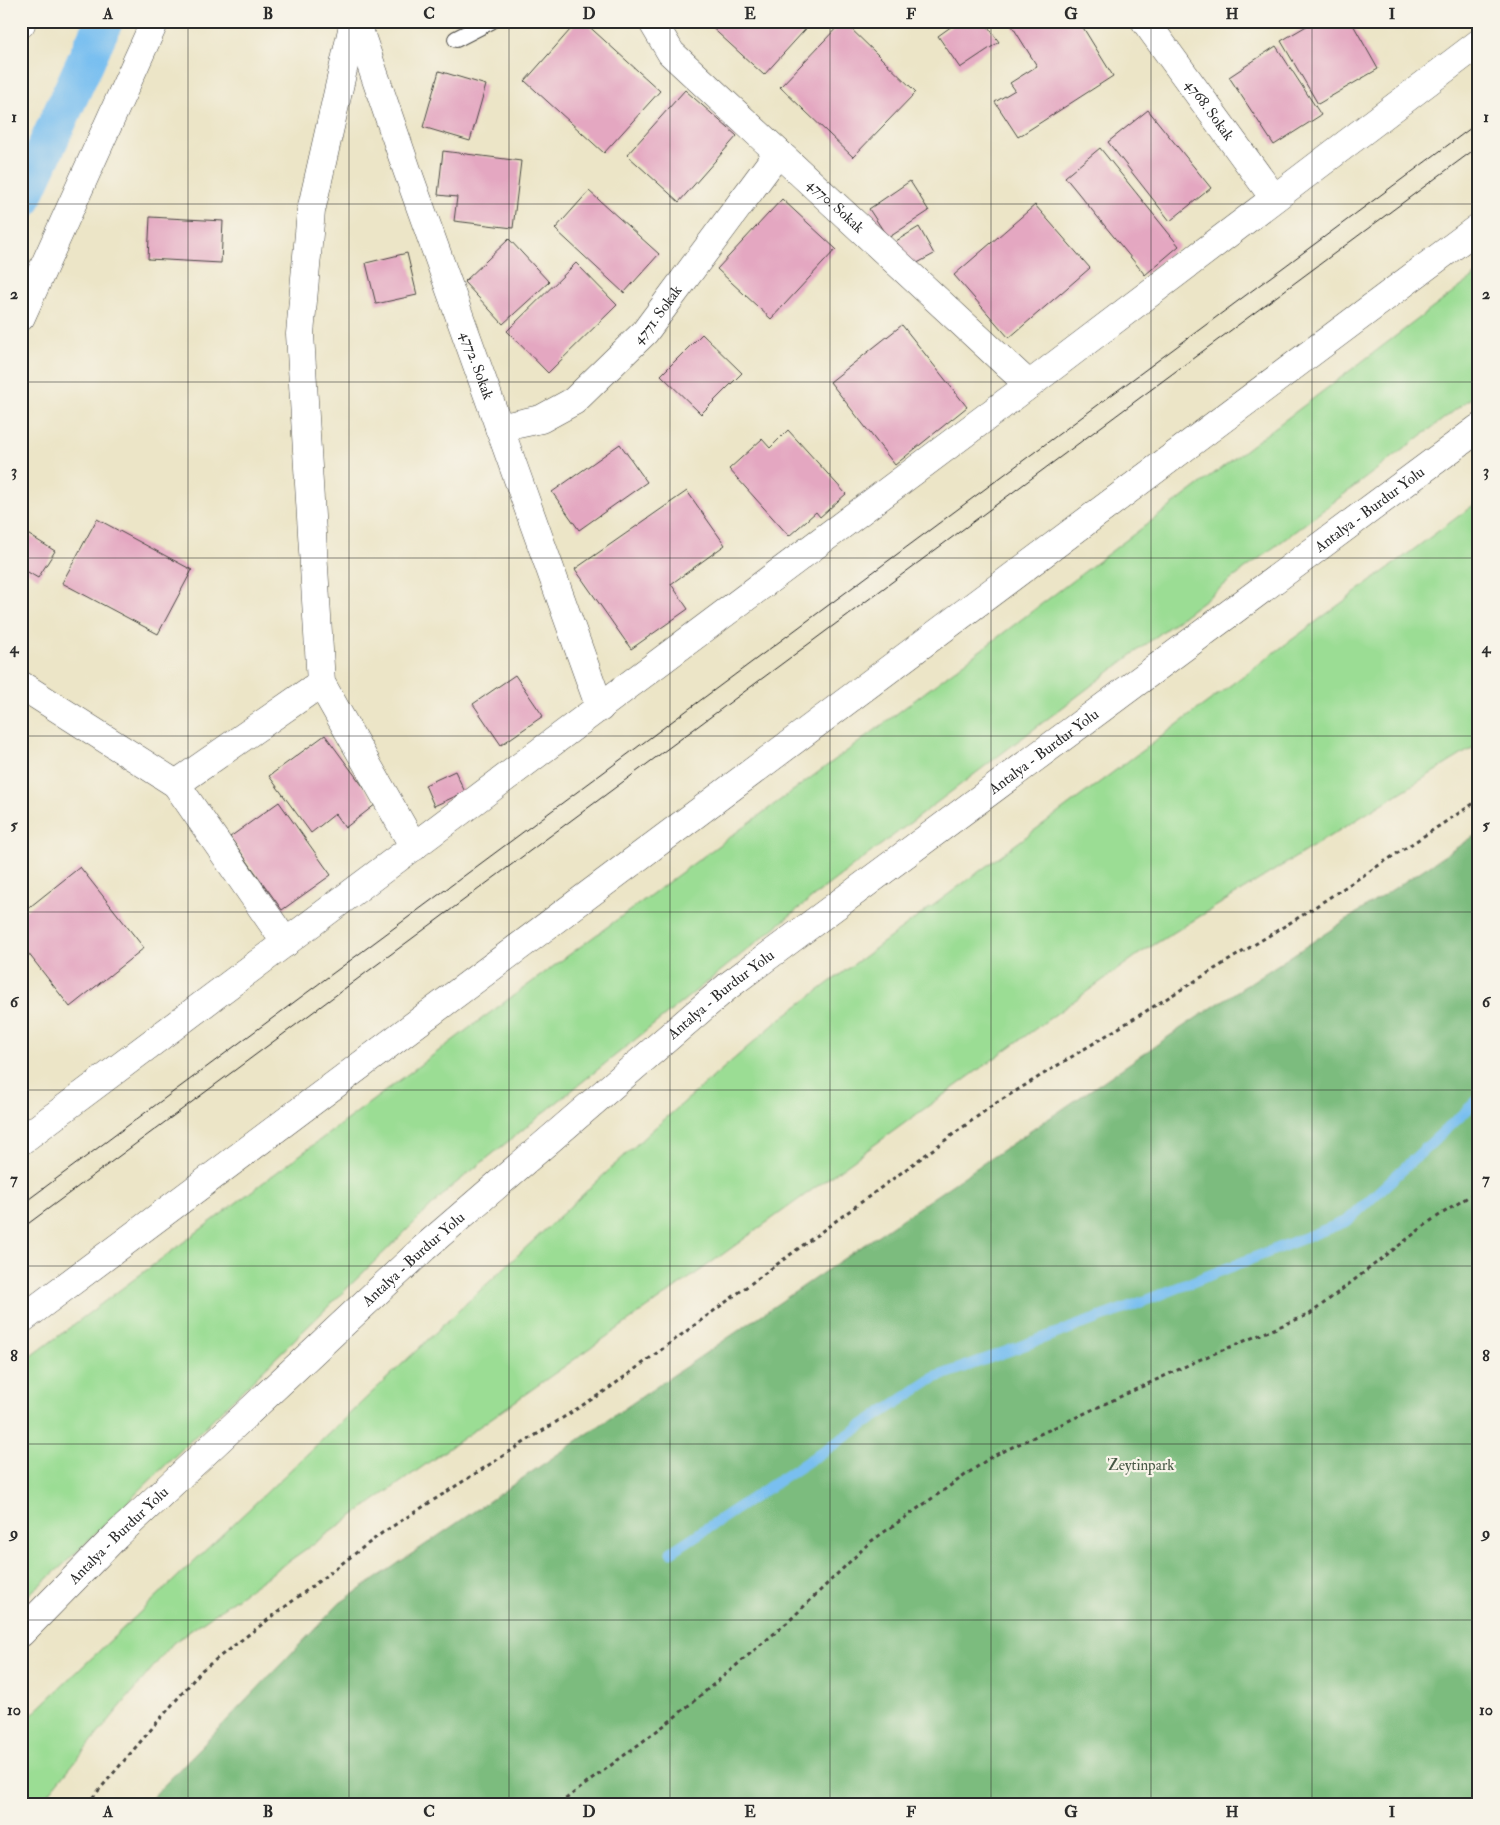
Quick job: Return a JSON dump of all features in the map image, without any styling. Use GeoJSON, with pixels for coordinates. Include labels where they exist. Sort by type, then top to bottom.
{"type":"FeatureCollection","features":[{"type":"Feature","properties":{"kind":"main road"},"geometry":{"type":"LineString","coordinates":[[21,317],[155,21]]}},
{"type":"Feature","properties":{"kind":"main road"},"geometry":{"type":"LineString","coordinates":[[355,21],[311,211],[300,334],[321,683],[414,847]]}},
{"type":"Feature","properties":{"kind":"main road","name":"4772. Sokak"},"geometry":{"type":"LineString","coordinates":[[355,21],[600,708]]}},
{"type":"Feature","properties":{"kind":"main road","name":"4770. Sokak"},"geometry":{"type":"LineString","coordinates":[[652,21],[671,53],[1029,385]]}},
{"type":"Feature","properties":{"kind":"main road","name":"4768. Sokak"},"geometry":{"type":"LineString","coordinates":[[1146,21],[1274,198]]}},
{"type":"Feature","properties":{"kind":"main road"},"geometry":{"type":"LineString","coordinates":[[21,1141],[1029,385],[1479,43]]}},
{"type":"Feature","properties":{"kind":"main road","name":"4771. Sokak"},"geometry":{"type":"LineString","coordinates":[[499,428],[541,419],[574,401],[645,332],[778,153]]}},
{"type":"Feature","properties":{"kind":"main road"},"geometry":{"type":"LineString","coordinates":[[21,1320],[1479,228]]}},
{"type":"Feature","properties":{"kind":"main road","name":"Antalya - Burdur Yolu"},"geometry":{"type":"LineString","coordinates":[[21,1633],[116,1536],[424,1248],[728,986],[1479,428]]}},
{"type":"Feature","properties":{"kind":"main road"},"geometry":{"type":"LineString","coordinates":[[176,784],[321,683]]}},
{"type":"Feature","properties":{"kind":"main road"},"geometry":{"type":"LineString","coordinates":[[21,685],[176,784],[286,943]]}},
{"type":"Feature","properties":{"kind":"lane"},"geometry":{"type":"LineString","coordinates":[[456,39],[491,21]]}},
{"type":"Feature","properties":{"kind":"path"},"geometry":{"type":"LineString","coordinates":[[87,1804],[202,1670],[382,1533],[608,1389],[993,1105],[1301,916],[1479,800]]}},
{"type":"Feature","properties":{"kind":"path"},"geometry":{"type":"LineString","coordinates":[[560,1804],[678,1715],[789,1621],[870,1542],[990,1457],[1201,1359],[1310,1314],[1432,1220],[1479,1190]]}},
{"type":"Feature","properties":{"kind":"green space"},"geometry":{"type":"Polygon","coordinates":[[[1479,273],[1479,392],[828,885],[450,1188],[64,1564],[21,1601],[21,1364],[472,1026],[858,743],[1479,273]]]}},
{"type":"Feature","properties":{"kind":"green space"},"geometry":{"type":"Polygon","coordinates":[[[1479,501],[1479,744],[1139,954],[701,1270],[173,1643],[40,1804],[21,1804],[21,1725],[651,1131],[780,1019],[1479,501]]]}},
{"type":"Feature","properties":{"kind":"green space","name":"Zeytinpark"},"geometry":{"type":"Polygon","coordinates":[[[1479,833],[1479,1804],[146,1804],[340,1603],[1187,1024],[1479,833]]]}},
{"type":"Feature","properties":{"kind":"building"},"geometry":{"type":"Polygon","coordinates":[[[578,21],[583,21],[660,91],[604,153],[525,81],[578,21]]]}},
{"type":"Feature","properties":{"kind":"building"},"geometry":{"type":"Polygon","coordinates":[[[709,21],[813,21],[764,75],[707,23],[709,21]]]}},
{"type":"Feature","properties":{"kind":"building"},"geometry":{"type":"Polygon","coordinates":[[[843,21],[916,92],[853,157],[780,87],[843,21]]]}},
{"type":"Feature","properties":{"kind":"building"},"geometry":{"type":"Polygon","coordinates":[[[959,21],[984,21],[999,42],[960,68],[938,36],[959,21]]]}},
{"type":"Feature","properties":{"kind":"building"},"geometry":{"type":"Polygon","coordinates":[[[1009,21],[1079,21],[1113,76],[1018,137],[995,102],[1015,90],[1010,83],[1037,66],[1009,21]]]}},
{"type":"Feature","properties":{"kind":"building"},"geometry":{"type":"Polygon","coordinates":[[[1315,21],[1351,21],[1378,69],[1318,104],[1281,41],[1315,21]]]}},
{"type":"Feature","properties":{"kind":"building"},"geometry":{"type":"Polygon","coordinates":[[[1276,46],[1321,115],[1274,145],[1229,77],[1276,46]]]}},
{"type":"Feature","properties":{"kind":"building"},"geometry":{"type":"Polygon","coordinates":[[[439,71],[486,85],[470,141],[423,127],[439,71]]]}},
{"type":"Feature","properties":{"kind":"building"},"geometry":{"type":"Polygon","coordinates":[[[685,90],[737,136],[679,202],[627,155],[685,90]]]}},
{"type":"Feature","properties":{"kind":"building"},"geometry":{"type":"Polygon","coordinates":[[[1148,110],[1211,188],[1170,221],[1108,142],[1148,110]]]}},
{"type":"Feature","properties":{"kind":"building"},"geometry":{"type":"Polygon","coordinates":[[[1100,148],[1179,246],[1145,275],[1065,177],[1100,148]]]}},
{"type":"Feature","properties":{"kind":"building"},"geometry":{"type":"Polygon","coordinates":[[[443,151],[521,161],[513,228],[454,221],[457,197],[438,195],[443,151]]]}},
{"type":"Feature","properties":{"kind":"building"},"geometry":{"type":"Polygon","coordinates":[[[910,181],[929,211],[888,238],[869,209],[910,181]]]}},
{"type":"Feature","properties":{"kind":"building"},"geometry":{"type":"Polygon","coordinates":[[[589,191],[659,254],[624,293],[555,229],[589,191]]]}},
{"type":"Feature","properties":{"kind":"building"},"geometry":{"type":"Polygon","coordinates":[[[782,199],[836,249],[771,319],[717,269],[782,199]]]}},
{"type":"Feature","properties":{"kind":"building"},"geometry":{"type":"Polygon","coordinates":[[[1035,205],[1090,268],[1009,338],[954,275],[1035,205]]]}},
{"type":"Feature","properties":{"kind":"building"},"geometry":{"type":"Polygon","coordinates":[[[150,217],[223,221],[221,263],[148,259],[150,217]]]}},
{"type":"Feature","properties":{"kind":"building"},"geometry":{"type":"Polygon","coordinates":[[[919,227],[934,254],[910,267],[896,241],[919,227]]]}},
{"type":"Feature","properties":{"kind":"building"},"geometry":{"type":"Polygon","coordinates":[[[509,239],[549,282],[503,324],[464,282],[509,239]]]}},
{"type":"Feature","properties":{"kind":"building"},"geometry":{"type":"Polygon","coordinates":[[[407,253],[417,295],[376,304],[366,263],[407,253]]]}},
{"type":"Feature","properties":{"kind":"building"},"geometry":{"type":"Polygon","coordinates":[[[576,263],[617,305],[548,373],[507,331],[576,263]]]}},
{"type":"Feature","properties":{"kind":"building"},"geometry":{"type":"Polygon","coordinates":[[[902,325],[967,407],[895,465],[830,382],[902,325]]]}},
{"type":"Feature","properties":{"kind":"building"},"geometry":{"type":"Polygon","coordinates":[[[702,334],[742,373],[701,414],[661,375],[702,334]]]}},
{"type":"Feature","properties":{"kind":"building"},"geometry":{"type":"Polygon","coordinates":[[[788,430],[846,494],[820,517],[816,512],[789,536],[729,469],[762,439],[770,448],[788,430]]]}},
{"type":"Feature","properties":{"kind":"building"},"geometry":{"type":"Polygon","coordinates":[[[620,444],[647,482],[579,530],[552,492],[620,444]]]}},
{"type":"Feature","properties":{"kind":"building"},"geometry":{"type":"Polygon","coordinates":[[[687,491],[725,545],[671,584],[688,609],[631,649],[575,569],[687,491]]]}},
{"type":"Feature","properties":{"kind":"building"},"geometry":{"type":"Polygon","coordinates":[[[97,519],[192,570],[158,634],[62,583],[97,519]]]}},
{"type":"Feature","properties":{"kind":"building"},"geometry":{"type":"Polygon","coordinates":[[[21,530],[55,551],[38,578],[21,568],[21,530]]]}},
{"type":"Feature","properties":{"kind":"building"},"geometry":{"type":"Polygon","coordinates":[[[515,675],[543,716],[501,745],[473,704],[515,675]]]}},
{"type":"Feature","properties":{"kind":"building"},"geometry":{"type":"Polygon","coordinates":[[[325,735],[376,804],[345,828],[335,814],[311,833],[269,776],[325,735]]]}},
{"type":"Feature","properties":{"kind":"building"},"geometry":{"type":"Polygon","coordinates":[[[455,771],[465,792],[434,806],[425,785],[455,771]]]}},
{"type":"Feature","properties":{"kind":"building"},"geometry":{"type":"Polygon","coordinates":[[[279,802],[331,875],[282,910],[230,837],[279,802]]]}},
{"type":"Feature","properties":{"kind":"building"},"geometry":{"type":"Polygon","coordinates":[[[80,867],[144,948],[70,1007],[21,944],[21,914],[80,867]]]}},
{"type":"Feature","properties":{"kind":"waterway"},"geometry":{"type":"LineString","coordinates":[[21,202],[104,21]]}},
{"type":"Feature","properties":{"kind":"waterway"},"geometry":{"type":"LineString","coordinates":[[671,1552],[934,1378],[1134,1305],[1347,1221],[1479,1099]]}},
{"type":"Feature","properties":{"kind":"tram line"},"geometry":{"type":"LineString","coordinates":[[21,1205],[1479,122]]}},
{"type":"Feature","properties":{"kind":"tram line"},"geometry":{"type":"LineString","coordinates":[[21,1229],[1479,146]]}}]}
